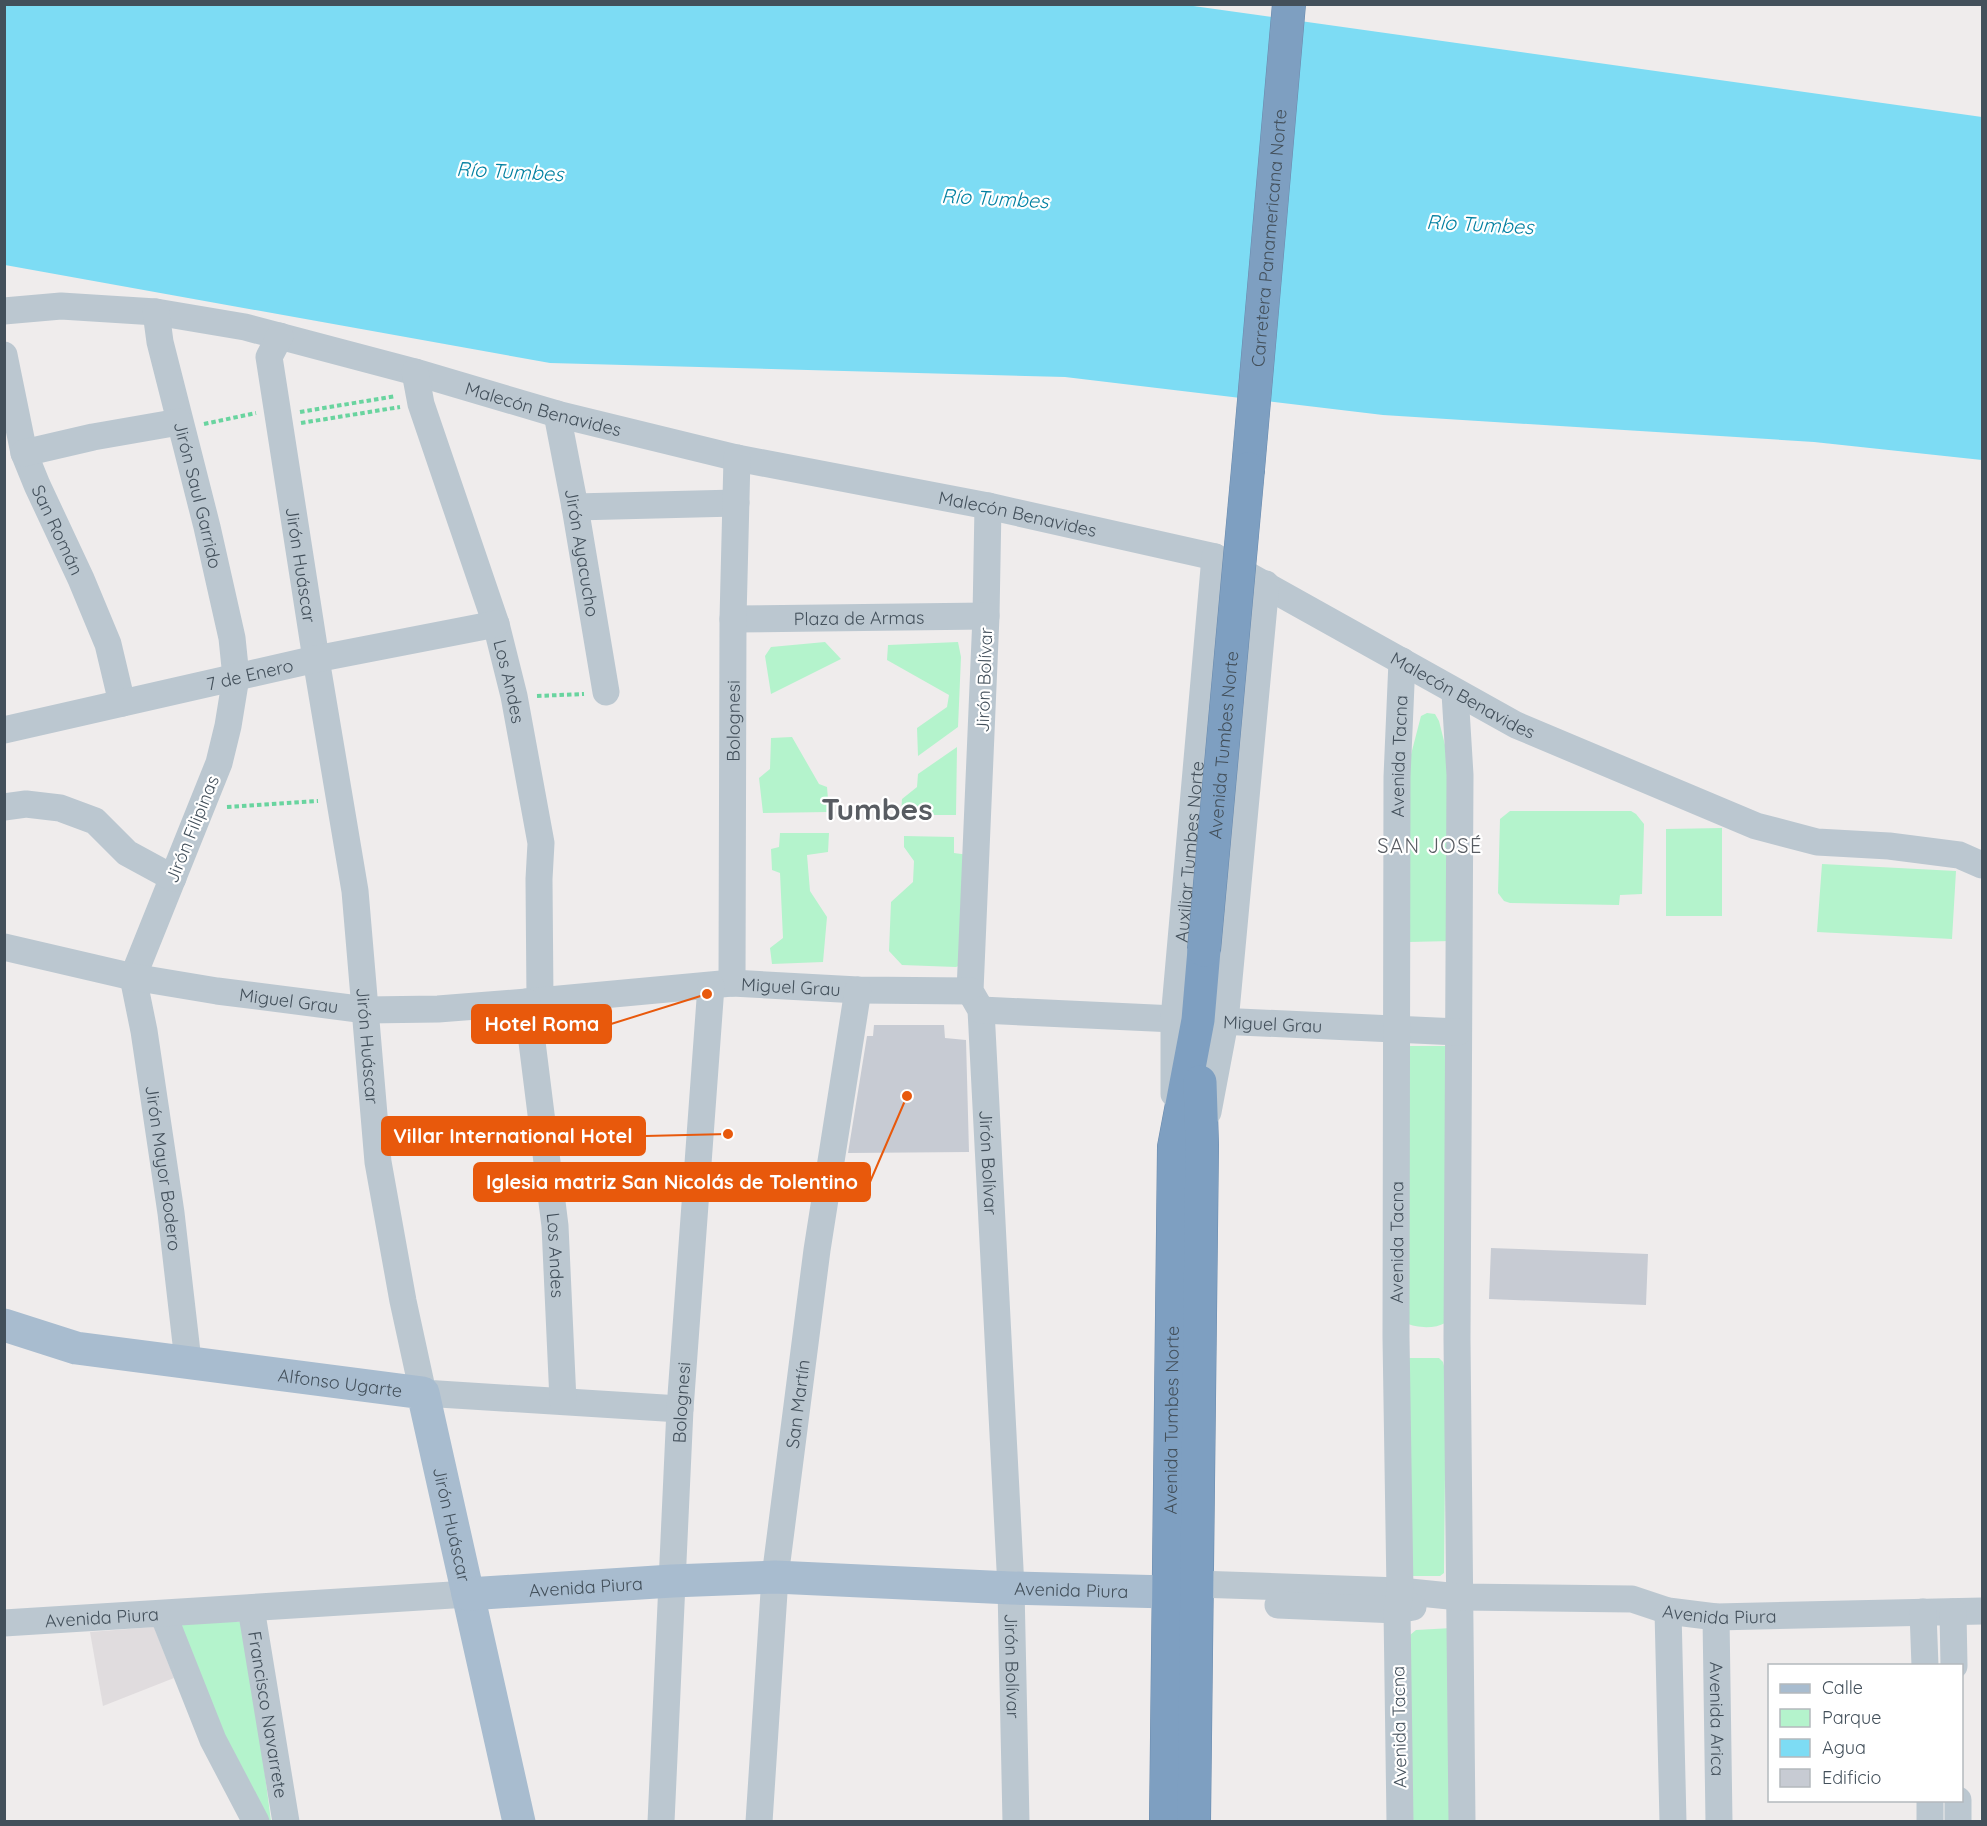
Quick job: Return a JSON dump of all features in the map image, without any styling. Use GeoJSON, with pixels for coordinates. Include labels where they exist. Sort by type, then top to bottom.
{"type":"FeatureCollection","features":[{"type":"Feature","properties":{"kind":"highway","name":"Carretera Panamericana Norte"},"geometry":{"type":"LineString","coordinates":[[1248,469],[1289,4]]}},
{"type":"Feature","properties":{"kind":"highway","name":"Avenida Tumbes Norte"},"geometry":{"type":"LineString","coordinates":[[1194,1821],[1188,1593],[1188,1146],[1248,469]]}},
{"type":"Feature","properties":{"kind":"highway","name":"Avenida Tumbes Norte"},"geometry":{"type":"LineString","coordinates":[[1166,1821],[1188,1593]]}},
{"type":"Feature","properties":{"kind":"main road","name":"Alfonso Ugarte"},"geometry":{"type":"LineString","coordinates":[[4,1326],[76,1348],[423,1393]]}},
{"type":"Feature","properties":{"kind":"main road","name":"Jirón Huáscar"},"geometry":{"type":"LineString","coordinates":[[423,1393],[519,1821]]}},
{"type":"Feature","properties":{"kind":"main road","name":"Avenida Piura"},"geometry":{"type":"LineString","coordinates":[[468,1594],[775,1577],[1011,1588],[1188,1593]]}},
{"type":"Feature","properties":{"kind":"street","name":"Malecón Benavides"},"geometry":{"type":"LineString","coordinates":[[4,311],[61,306],[156,312],[244,327],[280,336],[419,389],[557,414],[737,458],[988,506],[1215,558],[1266,584],[1455,693],[1516,725],[1756,826],[1817,842],[1889,846],[1959,855],[1983,865]]}},
{"type":"Feature","properties":{"kind":"street","name":"Jirón Saul Garrido"},"geometry":{"type":"LineString","coordinates":[[156,312],[159,342],[207,527],[230,627],[236,677]]}},
{"type":"Feature","properties":{"kind":"street","name":"Jirón Huáscar"},"geometry":{"type":"LineString","coordinates":[[280,336],[269,357],[355,891],[378,1162],[403,1301],[423,1393]]}},
{"type":"Feature","properties":{"kind":"street","name":"San Román"},"geometry":{"type":"LineString","coordinates":[[4,355],[24,453],[108,644],[122,703]]}},
{"type":"Feature","properties":{"kind":"street","name":"Los Andes"},"geometry":{"type":"LineString","coordinates":[[419,389],[496,624],[514,696],[541,843],[534,1002],[555,1226],[563,1401]]}},
{"type":"Feature","properties":{"kind":"street","name":"Jirón Ayacucho"},"geometry":{"type":"LineString","coordinates":[[557,414],[606,692]]}},
{"type":"Feature","properties":{"kind":"street"},"geometry":{"type":"LineString","coordinates":[[24,453],[93,437],[180,425]]}},
{"type":"Feature","properties":{"kind":"street","name":"Bolognesi"},"geometry":{"type":"LineString","coordinates":[[660,1821],[680,1409],[722,984],[737,458]]}},
{"type":"Feature","properties":{"kind":"street"},"geometry":{"type":"LineString","coordinates":[[575,507],[736,503]]}},
{"type":"Feature","properties":{"kind":"street","name":"Jirón Bolívar"},"geometry":{"type":"LineString","coordinates":[[988,506],[976,1001],[1011,1588],[1016,1821]]}},
{"type":"Feature","properties":{"kind":"street","name":"Auxiliar Tumbes Norte"},"geometry":{"type":"LineString","coordinates":[[1199,1021],[1215,558]]}},
{"type":"Feature","properties":{"kind":"street"},"geometry":{"type":"LineString","coordinates":[[1199,1021],[1266,584]]}},
{"type":"Feature","properties":{"kind":"street","name":"Plaza de Armas"},"geometry":{"type":"LineString","coordinates":[[733,619],[986,616]]}},
{"type":"Feature","properties":{"kind":"street","name":"7 de Enero"},"geometry":{"type":"LineString","coordinates":[[4,730],[316,659],[496,624]]}},
{"type":"Feature","properties":{"kind":"street","name":"Avenida Tacna"},"geometry":{"type":"LineString","coordinates":[[1401,1821],[1396,1337],[1397,777],[1402,661]]}},
{"type":"Feature","properties":{"kind":"street","name":"Jirón Filipinas"},"geometry":{"type":"LineString","coordinates":[[133,977],[219,764],[236,677]]}},
{"type":"Feature","properties":{"kind":"street"},"geometry":{"type":"LineString","coordinates":[[1455,693],[1460,775],[1456,1339],[1462,1821]]}},
{"type":"Feature","properties":{"kind":"street"},"geometry":{"type":"LineString","coordinates":[[4,807],[26,804],[60,808],[95,821],[127,853],[173,878]]}},
{"type":"Feature","properties":{"kind":"street","name":"Miguel Grau"},"geometry":{"type":"LineString","coordinates":[[4,947],[133,977],[217,991],[366,1010],[438,1009],[534,1002],[722,984],[858,990],[1199,1021],[1458,1032]]}},
{"type":"Feature","properties":{"kind":"street","name":"Jirón Mayor Bodero"},"geometry":{"type":"LineString","coordinates":[[133,977],[144,1031],[171,1213],[188,1361]]}},
{"type":"Feature","properties":{"kind":"street","name":"San Martín"},"geometry":{"type":"LineString","coordinates":[[759,1821],[775,1577],[817,1250],[858,990]]}},
{"type":"Feature","properties":{"kind":"street","name":"Alfonso Ugarte"},"geometry":{"type":"LineString","coordinates":[[423,1393],[680,1409]]}},
{"type":"Feature","properties":{"kind":"street","name":"Avenida Piura"},"geometry":{"type":"LineString","coordinates":[[1188,1593],[1398,1600],[1459,1597],[1632,1599],[1668,1611],[1716,1617],[1983,1611]]}},
{"type":"Feature","properties":{"kind":"street","name":"Avenida Piura"},"geometry":{"type":"LineString","coordinates":[[4,1623],[468,1594]]}},
{"type":"Feature","properties":{"kind":"street","name":"Francisco Navarrete"},"geometry":{"type":"LineString","coordinates":[[251,1608],[286,1821]]}},
{"type":"Feature","properties":{"kind":"street"},"geometry":{"type":"LineString","coordinates":[[1668,1611],[1673,1821]]}},
{"type":"Feature","properties":{"kind":"street"},"geometry":{"type":"LineString","coordinates":[[1923,1612],[1925,1664]]}},
{"type":"Feature","properties":{"kind":"street"},"geometry":{"type":"LineString","coordinates":[[1953,1612],[1954,1664]]}},
{"type":"Feature","properties":{"kind":"street"},"geometry":{"type":"LineString","coordinates":[[163,1614],[213,1740],[256,1821]]}},
{"type":"Feature","properties":{"kind":"street","name":"Avenida Arica"},"geometry":{"type":"LineString","coordinates":[[1716,1617],[1719,1821]]}},
{"type":"Feature","properties":{"kind":"street"},"geometry":{"type":"LineString","coordinates":[[1930,1802],[1930,1821]]}},
{"type":"Feature","properties":{"kind":"street"},"geometry":{"type":"LineString","coordinates":[[1958,1802],[1958,1821]]}},
{"type":"Feature","properties":{"kind":"path"},"geometry":{"type":"LineString","coordinates":[[278,417],[419,389]]}},
{"type":"Feature","properties":{"kind":"path"},"geometry":{"type":"LineString","coordinates":[[180,425],[278,417],[419,389]]}},
{"type":"Feature","properties":{"kind":"path"},"geometry":{"type":"LineString","coordinates":[[514,696],[561,696],[606,692]]}},
{"type":"Feature","properties":{"kind":"path"},"geometry":{"type":"LineString","coordinates":[[202,808],[276,805],[339,798]]}},
{"type":"Feature","properties":{"kind":"shaded area"},"geometry":{"type":"Polygon","coordinates":[[[154,1627],[174,1678],[103,1706],[90,1632],[154,1627]]]}},
{"type":"Feature","properties":{"kind":"green space"},"geometry":{"type":"Polygon","coordinates":[[[825,642],[841,659],[771,694],[765,656],[771,647],[825,642]]]}},
{"type":"Feature","properties":{"kind":"green space"},"geometry":{"type":"Polygon","coordinates":[[[958,642],[961,657],[958,727],[918,756],[917,728],[947,707],[949,695],[887,660],[888,645],[958,642]]]}},
{"type":"Feature","properties":{"kind":"green space"},"geometry":{"type":"Polygon","coordinates":[[[1427,713],[1435,714],[1439,721],[1452,773],[1451,941],[1409,942],[1407,770],[1421,716],[1427,713]]]}},
{"type":"Feature","properties":{"kind":"green space"},"geometry":{"type":"Polygon","coordinates":[[[792,737],[819,784],[827,787],[829,812],[763,813],[759,778],[770,769],[771,738],[792,737]]]}},
{"type":"Feature","properties":{"kind":"green space"},"geometry":{"type":"Polygon","coordinates":[[[957,747],[956,815],[901,815],[902,799],[917,787],[918,774],[957,747]]]}},
{"type":"Feature","properties":{"kind":"green space"},"geometry":{"type":"Polygon","coordinates":[[[1510,811],[1631,811],[1636,814],[1644,824],[1642,894],[1620,895],[1619,905],[1504,901],[1498,893],[1500,819],[1510,811]]]}},
{"type":"Feature","properties":{"kind":"green space"},"geometry":{"type":"Polygon","coordinates":[[[1722,828],[1722,916],[1666,916],[1666,829],[1722,828]]]}},
{"type":"Feature","properties":{"kind":"green space"},"geometry":{"type":"Polygon","coordinates":[[[780,833],[829,833],[828,852],[807,855],[810,891],[827,917],[823,962],[772,964],[770,948],[783,938],[780,873],[772,870],[771,849],[779,847],[780,833]]]}},
{"type":"Feature","properties":{"kind":"green space"},"geometry":{"type":"Polygon","coordinates":[[[904,836],[954,837],[954,853],[969,855],[961,965],[956,967],[902,965],[889,951],[891,902],[913,882],[914,861],[904,847],[904,836]]]}},
{"type":"Feature","properties":{"kind":"green space"},"geometry":{"type":"Polygon","coordinates":[[[1822,864],[1956,871],[1952,939],[1817,932],[1822,864]]]}},
{"type":"Feature","properties":{"kind":"green space"},"geometry":{"type":"Polygon","coordinates":[[[1409,1046],[1446,1046],[1445,1323],[1431,1327],[1406,1323],[1409,1046]]]}},
{"type":"Feature","properties":{"kind":"green space"},"geometry":{"type":"Polygon","coordinates":[[[1409,1358],[1439,1358],[1443,1362],[1446,1374],[1444,1573],[1440,1576],[1409,1576],[1409,1358]]]}},
{"type":"Feature","properties":{"kind":"green space"},"geometry":{"type":"Polygon","coordinates":[[[184,1622],[245,1622],[271,1821],[259,1821],[176,1628],[184,1622]]]}},
{"type":"Feature","properties":{"kind":"green space"},"geometry":{"type":"Polygon","coordinates":[[[1452,1628],[1456,1821],[1412,1821],[1410,1635],[1416,1630],[1452,1628]]]}},
{"type":"Feature","properties":{"kind":"water","name":"Río Tumbes"},"geometry":{"type":"Polygon","coordinates":[[[1179,4],[1982,117],[1982,460],[1814,442],[1383,415],[1065,377],[550,363],[5,265],[4,5],[1179,4]]]}},
{"type":"Feature","properties":{"kind":"building"},"geometry":{"type":"Polygon","coordinates":[[[874,1025],[944,1025],[945,1038],[966,1040],[969,1152],[848,1153],[867,1036],[873,1036],[874,1025]]]}},
{"type":"Feature","properties":{"kind":"building"},"geometry":{"type":"Polygon","coordinates":[[[1491,1248],[1648,1254],[1646,1305],[1489,1299],[1491,1248]]]}},
{"type":"Feature","properties":{"kind":"place","name":"Hotel Roma"},"geometry":{"type":"Point","coordinates":[707,994]}},
{"type":"Feature","properties":{"kind":"place","name":"Iglesia matriz San Nicolás de Tolentino"},"geometry":{"type":"Point","coordinates":[907,1096]}},
{"type":"Feature","properties":{"kind":"place","name":"Villar International Hotel"},"geometry":{"type":"Point","coordinates":[728,1134]}},
{"type":"Feature","properties":{"kind":"district","name":"Tumbes"},"geometry":{"type":"Point","coordinates":[877,809]}},
{"type":"Feature","properties":{"kind":"district","name":"SAN JOSÉ"},"geometry":{"type":"Point","coordinates":[1430,845]}}]}
